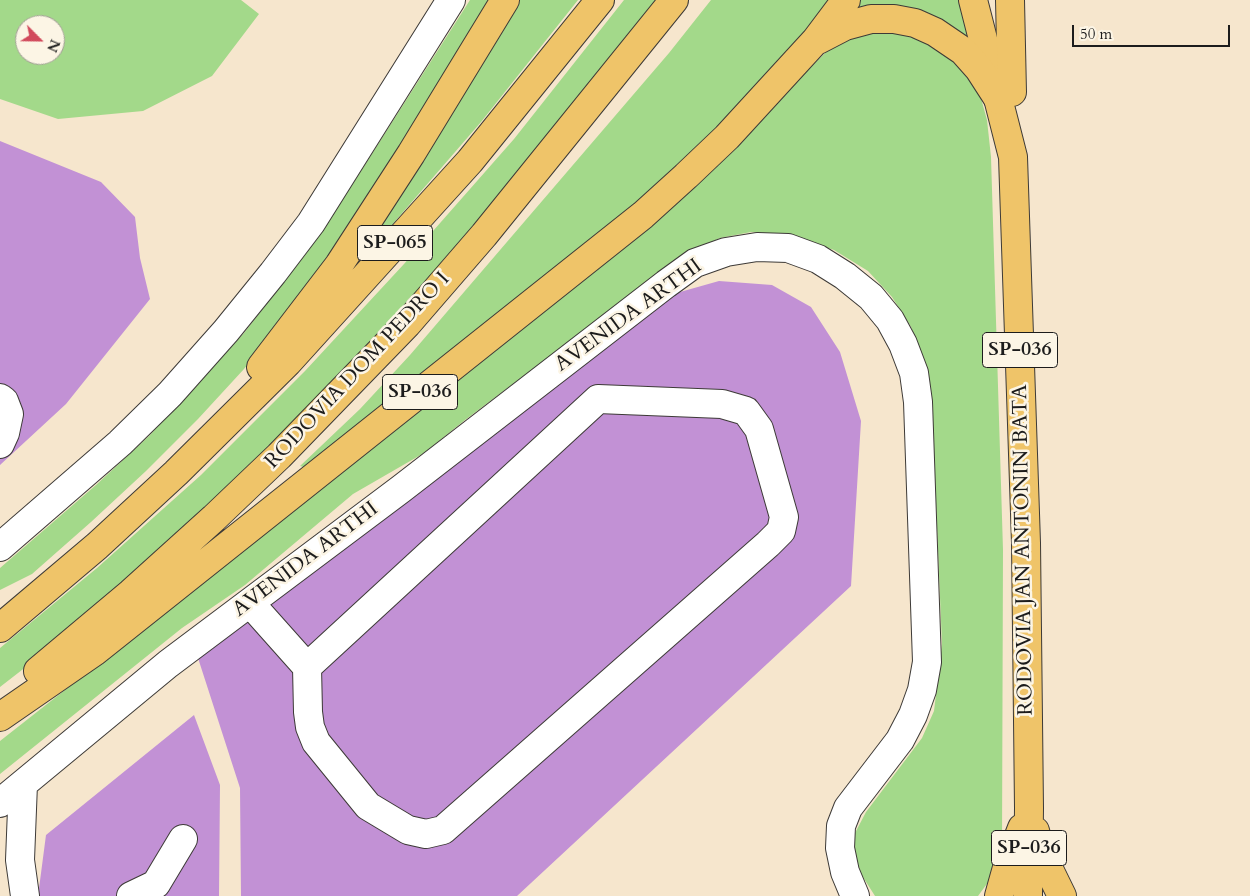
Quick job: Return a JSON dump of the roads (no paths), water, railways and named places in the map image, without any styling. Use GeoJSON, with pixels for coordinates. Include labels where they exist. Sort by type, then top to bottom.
{"type":"FeatureCollection","features":[{"type":"Feature","properties":{"kind":"main road"},"geometry":{"type":"LineString","coordinates":[[0,628],[97,546],[176,474],[339,265],[411,154],[505,0]]}},
{"type":"Feature","properties":{"kind":"main road","name":"SP-065"},"geometry":{"type":"LineString","coordinates":[[176,474],[288,362],[470,161],[600,0]]}},
{"type":"Feature","properties":{"kind":"main road","name":"RODOVIA DOM PEDRO I"},"geometry":{"type":"LineString","coordinates":[[0,702],[131,593],[214,518],[279,456],[407,324],[484,235],[674,0]]}},
{"type":"Feature","properties":{"kind":"main road"},"geometry":{"type":"LineString","coordinates":[[816,40],[846,0]]}},
{"type":"Feature","properties":{"kind":"main road","name":"RODOVIA JAN ANTONIN BATA"},"geometry":{"type":"LineString","coordinates":[[973,0],[1006,96],[1013,157],[1026,543],[1028,892]]}},
{"type":"Feature","properties":{"kind":"main road","name":"SP-036"},"geometry":{"type":"LineString","coordinates":[[989,0],[1006,96]]}},
{"type":"Feature","properties":{"kind":"main road"},"geometry":{"type":"LineString","coordinates":[[1006,96],[1010,0]]}},
{"type":"Feature","properties":{"kind":"main road","name":"SP-036"},"geometry":{"type":"LineString","coordinates":[[0,717],[94,652],[643,215],[727,138],[816,40],[845,26],[871,20],[894,19],[915,23],[936,32],[963,51],[1006,96]]}},
{"type":"Feature","properties":{"kind":"main road"},"geometry":{"type":"LineString","coordinates":[[1000,896],[1008,864],[1029,808]]}},
{"type":"Feature","properties":{"kind":"main road"},"geometry":{"type":"LineString","coordinates":[[1029,808],[1041,853],[1062,896]]}},
{"type":"Feature","properties":{"kind":"street"},"geometry":{"type":"LineString","coordinates":[[0,547],[127,436],[170,394],[256,295],[311,223],[451,0]]}},
{"type":"Feature","properties":{"kind":"street","name":"AVENIDA ARTHI"},"geometry":{"type":"LineString","coordinates":[[0,802],[168,664],[401,489],[695,263],[726,252],[757,247],[788,248],[818,259],[845,276],[871,297],[890,320],[904,344],[914,373],[918,402],[927,662],[922,690],[913,715],[900,740],[848,808],[841,826],[840,848],[845,872],[855,896]]}},
{"type":"Feature","properties":{"kind":"street"},"geometry":{"type":"LineString","coordinates":[[0,398],[4,401],[9,414],[5,433],[0,444]]}},
{"type":"Feature","properties":{"kind":"street"},"geometry":{"type":"LineString","coordinates":[[250,602],[307,666],[308,712],[310,727],[316,742],[368,806],[408,830],[426,834],[443,830],[781,531],[784,517],[759,428],[746,411],[722,404],[598,399],[307,666]]}},
{"type":"Feature","properties":{"kind":"street"},"geometry":{"type":"LineString","coordinates":[[22,784],[20,860],[25,896]]}},
{"type":"Feature","properties":{"kind":"street"},"geometry":{"type":"LineString","coordinates":[[131,896],[156,884],[183,839]]}},
{"type":"Feature","properties":{"kind":"street"},"geometry":{"type":"LineString","coordinates":[[1000,896],[1010,891],[1055,896]]}}]}
